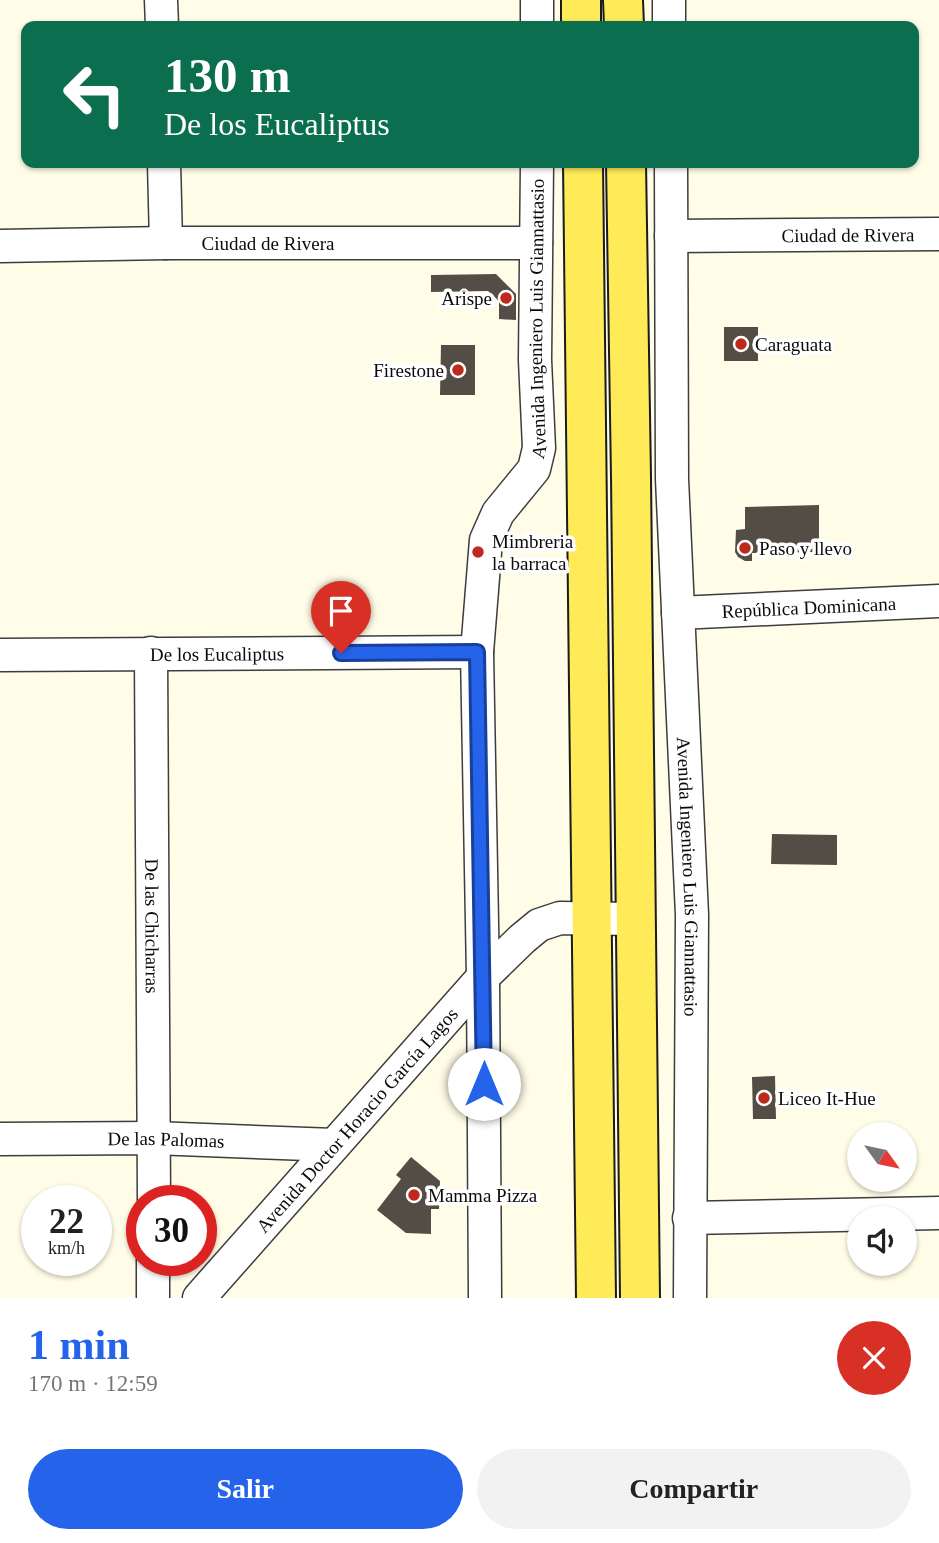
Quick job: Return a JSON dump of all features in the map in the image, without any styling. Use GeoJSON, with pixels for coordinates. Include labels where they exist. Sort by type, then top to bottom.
{"type":"FeatureCollection","features":[{"type":"Feature","properties":{"kind":"main road"},"geometry":{"type":"LineString","coordinates":[[581,0],[582,21]]}},
{"type":"Feature","properties":{"kind":"main road"},"geometry":{"type":"LineString","coordinates":[[623,0],[624,21]]}},
{"type":"Feature","properties":{"kind":"main road"},"geometry":{"type":"LineString","coordinates":[[583,168],[596,1298]]}},
{"type":"Feature","properties":{"kind":"main road"},"geometry":{"type":"LineString","coordinates":[[626,168],[640,1298]]}},
{"type":"Feature","properties":{"kind":"street"},"geometry":{"type":"LineString","coordinates":[[161,0],[162,21]]}},
{"type":"Feature","properties":{"kind":"street"},"geometry":{"type":"LineString","coordinates":[[537,0],[537,21]]}},
{"type":"Feature","properties":{"kind":"street"},"geometry":{"type":"LineString","coordinates":[[669,0],[669,21]]}},
{"type":"Feature","properties":{"kind":"street"},"geometry":{"type":"LineString","coordinates":[[164,168],[166,243]]}},
{"type":"Feature","properties":{"kind":"street","name":"Avenida Ingeniero Luis Giannattasio"},"geometry":{"type":"LineString","coordinates":[[485,1298],[477,652],[486,540],[498,513],[534,469],[538,448],[535,360],[537,168]]}},
{"type":"Feature","properties":{"kind":"street","name":"Avenida Ingeniero Luis Giannattasio"},"geometry":{"type":"LineString","coordinates":[[671,168],[672,479],[692,915],[690,1298]]}},
{"type":"Feature","properties":{"kind":"street","name":"Ciudad de Rivera"},"geometry":{"type":"LineString","coordinates":[[671,236],[939,234]]}},
{"type":"Feature","properties":{"kind":"street","name":"Ciudad de Rivera"},"geometry":{"type":"LineString","coordinates":[[0,246],[536,243]]}},
{"type":"Feature","properties":{"kind":"street"},"geometry":{"type":"LineString","coordinates":[[535,360],[584,357]]}},
{"type":"Feature","properties":{"kind":"street"},"geometry":{"type":"LineString","coordinates":[[631,477],[672,479]]}},
{"type":"Feature","properties":{"kind":"street","name":"República Dominicana"},"geometry":{"type":"LineString","coordinates":[[678,613],[939,601]]}},
{"type":"Feature","properties":{"kind":"street","name":"De los Eucaliptus"},"geometry":{"type":"LineString","coordinates":[[0,655],[477,652]]}},
{"type":"Feature","properties":{"kind":"street","name":"De las Chicharras"},"geometry":{"type":"LineString","coordinates":[[151,653],[154,1185]]}},
{"type":"Feature","properties":{"kind":"street","name":"Avenida Doctor Horacio García Lagos"},"geometry":{"type":"LineString","coordinates":[[199,1298],[483,976],[522,939],[540,925],[560,918],[635,919]]}},
{"type":"Feature","properties":{"kind":"street","name":"De las Palomas"},"geometry":{"type":"LineString","coordinates":[[0,1139],[154,1138],[334,1146]]}},
{"type":"Feature","properties":{"kind":"street"},"geometry":{"type":"LineString","coordinates":[[689,1218],[939,1213]]}},
{"type":"Feature","properties":{"kind":"street"},"geometry":{"type":"LineString","coordinates":[[153,1276],[153,1298]]}},
{"type":"Feature","properties":{"kind":"building","name":"Arispe"},"geometry":{"type":"Polygon","coordinates":[[[496,274],[516,294],[516,320],[499,319],[499,301],[488,291],[431,292],[431,275],[496,274]]]}},
{"type":"Feature","properties":{"kind":"building","name":"Caraguata"},"geometry":{"type":"Polygon","coordinates":[[[724,327],[758,327],[758,361],[724,361],[724,327]]]}},
{"type":"Feature","properties":{"kind":"building","name":"Firestone"},"geometry":{"type":"Polygon","coordinates":[[[441,345],[475,345],[475,395],[440,395],[441,345]]]}},
{"type":"Feature","properties":{"kind":"building"},"geometry":{"type":"Polygon","coordinates":[[[819,505],[819,552],[752,553],[752,561],[745,561],[735,552],[736,530],[745,529],[745,507],[819,505]]]}},
{"type":"Feature","properties":{"kind":"building"},"geometry":{"type":"Polygon","coordinates":[[[772,834],[837,835],[837,865],[771,864],[772,834]]]}},
{"type":"Feature","properties":{"kind":"building","name":"Liceo It-Hue"},"geometry":{"type":"Polygon","coordinates":[[[775,1076],[776,1119],[753,1119],[752,1077],[775,1076]]]}},
{"type":"Feature","properties":{"kind":"building","name":"Mamma Pizza"},"geometry":{"type":"Polygon","coordinates":[[[411,1157],[440,1181],[439,1209],[431,1209],[431,1234],[406,1233],[377,1210],[401,1179],[396,1175],[411,1157]]]}},
{"type":"Feature","properties":{"kind":"place","name":"Arispe"},"geometry":{"type":"Point","coordinates":[506,298]}},
{"type":"Feature","properties":{"kind":"place","name":"Caraguata"},"geometry":{"type":"Point","coordinates":[741,344]}},
{"type":"Feature","properties":{"kind":"place","name":"Firestone"},"geometry":{"type":"Point","coordinates":[458,370]}},
{"type":"Feature","properties":{"kind":"place","name":"Paso y llevo"},"geometry":{"type":"Point","coordinates":[745,548]}},
{"type":"Feature","properties":{"kind":"place","name":"Mimbreria la barraca"},"geometry":{"type":"Point","coordinates":[478,552]}},
{"type":"Feature","properties":{"kind":"place","name":"Liceo It-Hue"},"geometry":{"type":"Point","coordinates":[764,1098]}},
{"type":"Feature","properties":{"kind":"place","name":"Mamma Pizza"},"geometry":{"type":"Point","coordinates":[414,1195]}},
{"type":"Feature","properties":{"kind":"route"},"geometry":{"type":"LineString","coordinates":[[341,653],[477,652],[484,1084]]}}]}
